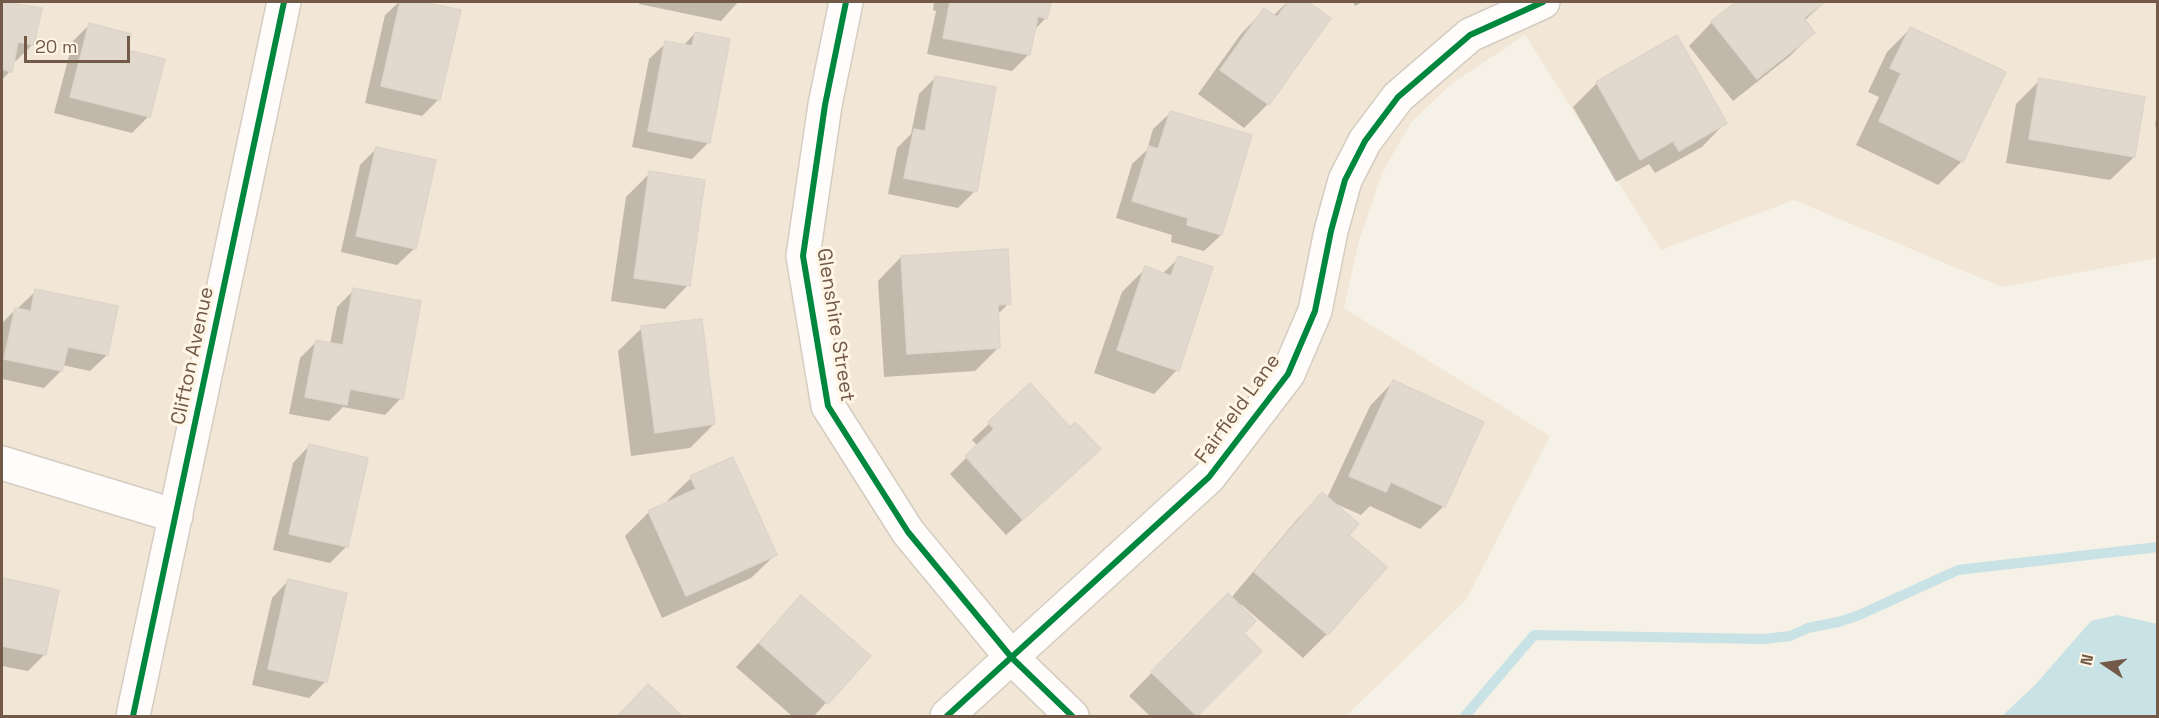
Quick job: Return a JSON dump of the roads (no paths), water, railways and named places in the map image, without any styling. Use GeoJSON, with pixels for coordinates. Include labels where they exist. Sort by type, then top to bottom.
{"type":"FeatureCollection","features":[{"type":"Feature","properties":{"kind":"street","name":"Clifton Avenue"},"geometry":{"type":"LineString","coordinates":[[133,717],[284,2]]}},
{"type":"Feature","properties":{"kind":"street","name":"Glenshire Street"},"geometry":{"type":"LineString","coordinates":[[846,2],[825,105],[803,256],[828,406],[908,532],[1012,658],[1072,717]]}},
{"type":"Feature","properties":{"kind":"street","name":"Fairfield Lane"},"geometry":{"type":"LineString","coordinates":[[947,717],[1209,477],[1288,374],[1315,311],[1331,231],[1346,180],[1365,141],[1398,97],[1470,35],[1543,2]]}},
{"type":"Feature","properties":{"kind":"street"},"geometry":{"type":"LineString","coordinates":[[2,464],[176,516]]}},
{"type":"Feature","properties":{"kind":"water"},"geometry":{"type":"Polygon","coordinates":[[[2117,615],[2157,624],[2157,716],[2002,716],[2035,685],[2091,621],[2117,615]]]}},
{"type":"Feature","properties":{"kind":"waterway"},"geometry":{"type":"LineString","coordinates":[[1465,716],[1534,635],[1764,639],[1790,636],[1808,628],[1857,616],[1958,570],[2158,547]]}}]}
